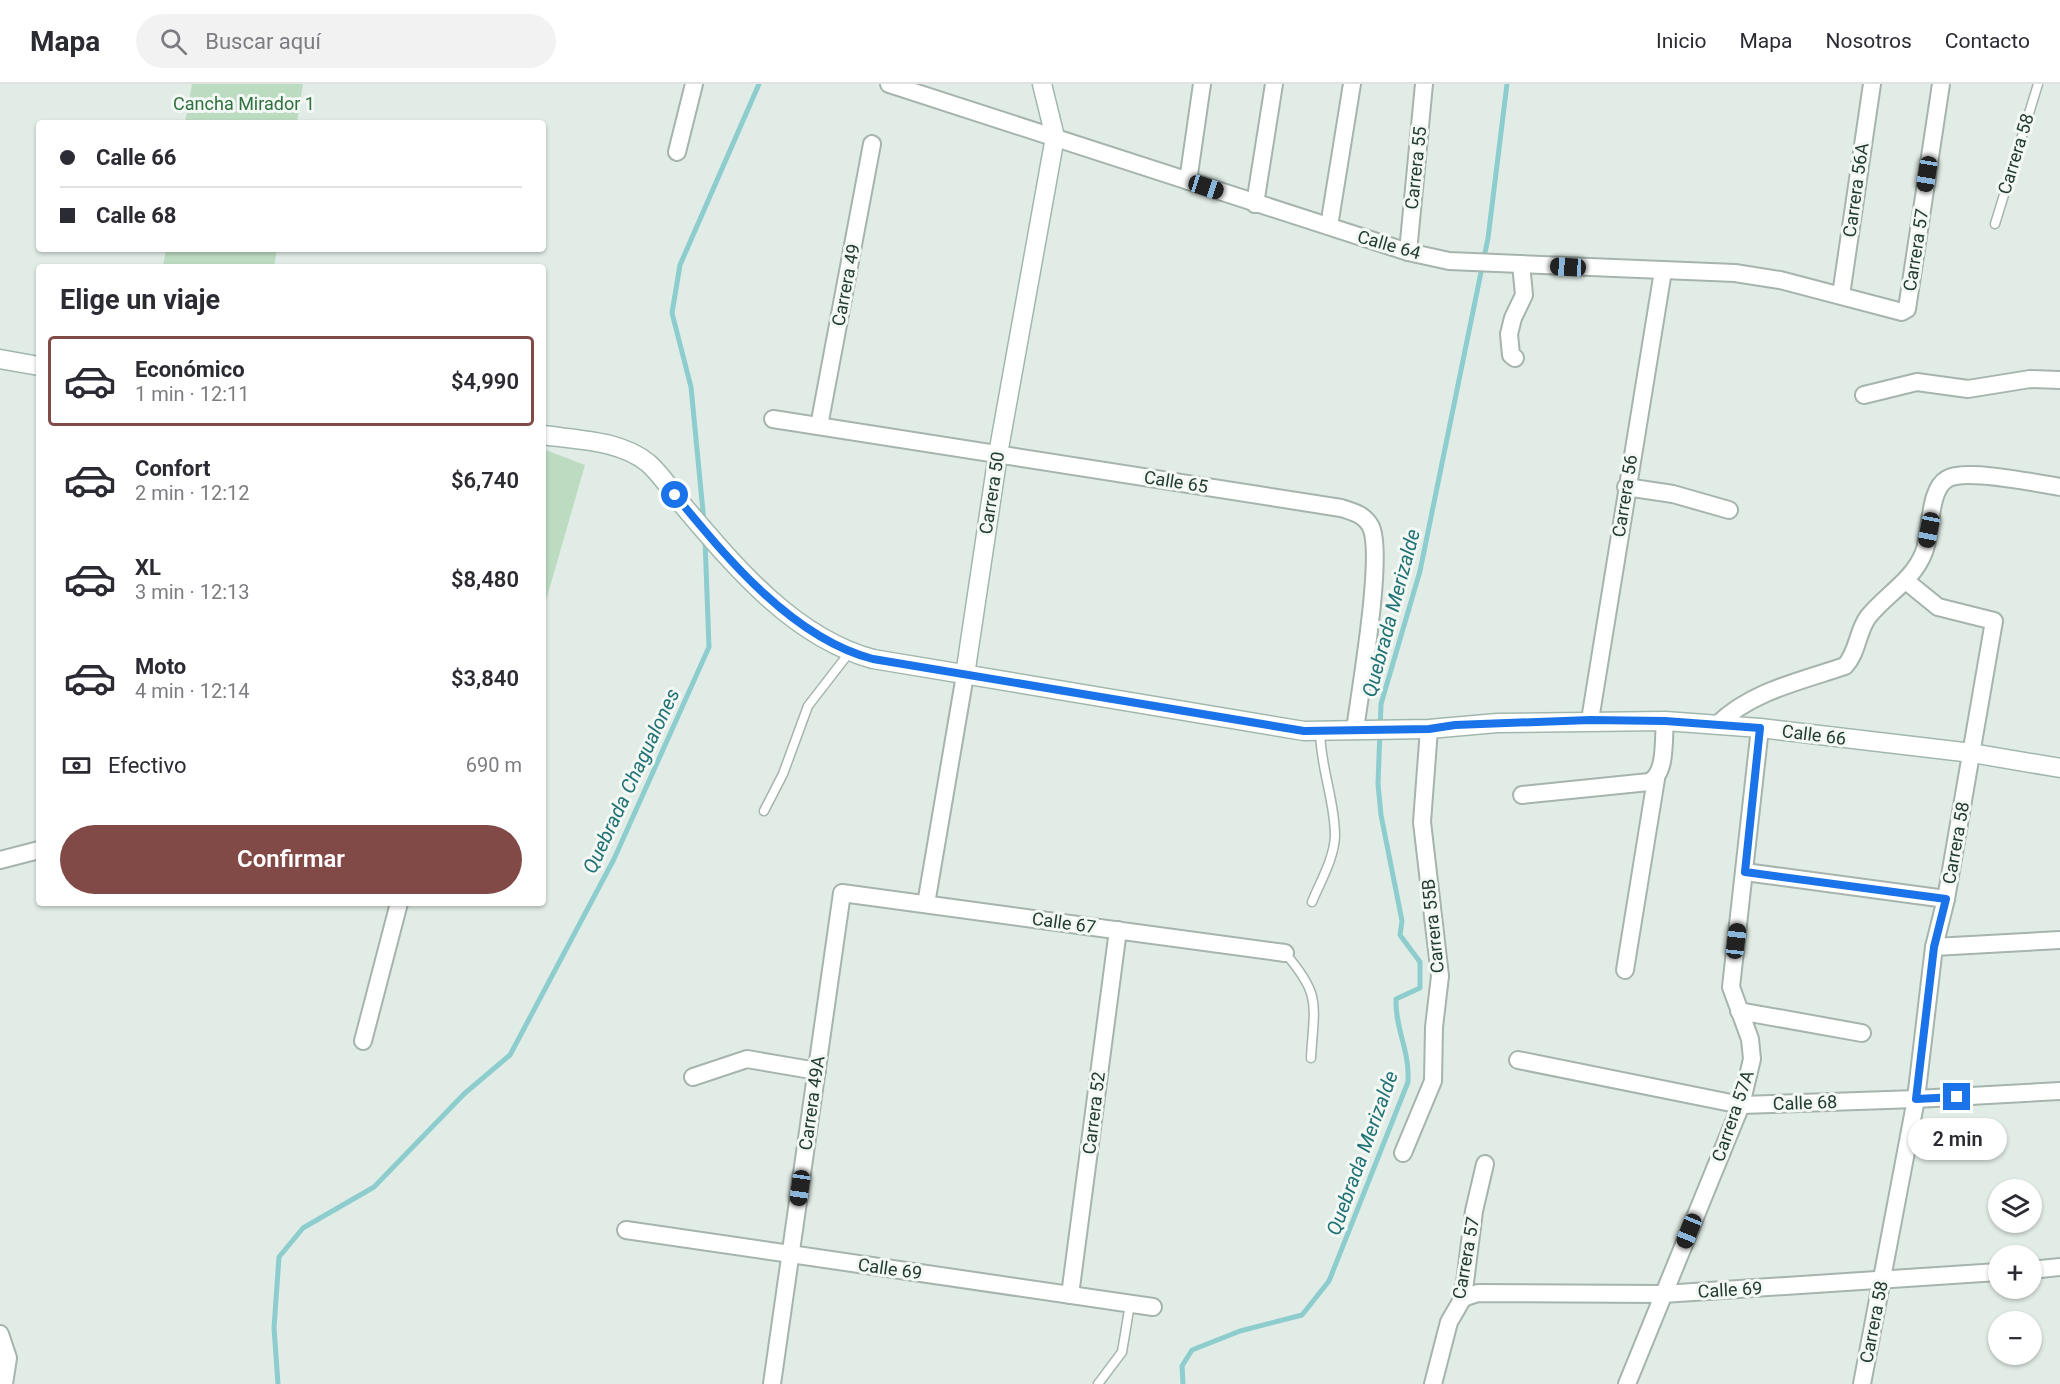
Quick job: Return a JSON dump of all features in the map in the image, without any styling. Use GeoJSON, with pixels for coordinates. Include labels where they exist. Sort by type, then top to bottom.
{"type":"FeatureCollection","features":[{"type":"Feature","properties":{"kind":"street"},"geometry":{"type":"LineString","coordinates":[[677,152],[694,84]]}},
{"type":"Feature","properties":{"kind":"street","name":"Calle 64"},"geometry":{"type":"LineString","coordinates":[[889,84],[1408,252],[1449,261],[1663,272],[1735,273],[1780,280],[1902,312],[1907,309]]}},
{"type":"Feature","properties":{"kind":"street","name":"Carrera 50"},"geometry":{"type":"LineString","coordinates":[[926,904],[965,675],[998,454],[1055,137],[1042,84]]}},
{"type":"Feature","properties":{"kind":"street"},"geometry":{"type":"LineString","coordinates":[[1188,181],[1202,84]]}},
{"type":"Feature","properties":{"kind":"street"},"geometry":{"type":"LineString","coordinates":[[1255,204],[1274,84]]}},
{"type":"Feature","properties":{"kind":"street"},"geometry":{"type":"LineString","coordinates":[[1329,226],[1352,84]]}},
{"type":"Feature","properties":{"kind":"street","name":"Carrera 55"},"geometry":{"type":"LineString","coordinates":[[1408,252],[1424,84]]}},
{"type":"Feature","properties":{"kind":"street","name":"Carrera 56A"},"geometry":{"type":"LineString","coordinates":[[1841,296],[1872,84]]}},
{"type":"Feature","properties":{"kind":"street","name":"Carrera 57"},"geometry":{"type":"LineString","coordinates":[[1907,309],[1941,84]]}},
{"type":"Feature","properties":{"kind":"street","name":"Carrera 49"},"geometry":{"type":"LineString","coordinates":[[819,426],[872,144]]}},
{"type":"Feature","properties":{"kind":"street"},"geometry":{"type":"LineString","coordinates":[[1515,358],[1511,355],[1509,334],[1513,318],[1524,295],[1521,264]]}},
{"type":"Feature","properties":{"kind":"street","name":"Carrera 56"},"geometry":{"type":"LineString","coordinates":[[1590,720],[1626,487],[1663,272]]}},
{"type":"Feature","properties":{"kind":"street"},"geometry":{"type":"LineString","coordinates":[[0,359],[36,365]]}},
{"type":"Feature","properties":{"kind":"street"},"geometry":{"type":"LineString","coordinates":[[1864,395],[1917,382],[1968,389],[2030,379],[2060,380]]}},
{"type":"Feature","properties":{"kind":"street","name":"Calle 65"},"geometry":{"type":"LineString","coordinates":[[773,418],[1341,508],[1362,515],[1371,529],[1375,564],[1357,730]]}},
{"type":"Feature","properties":{"kind":"street","name":"Calle 66"},"geometry":{"type":"LineString","coordinates":[[546,435],[612,445],[648,463],[688,511],[776,607],[849,652],[965,675],[1304,731],[1429,729],[1466,724],[1590,720],[1665,721],[1760,728],[1972,753],[2060,768]]}},
{"type":"Feature","properties":{"kind":"street"},"geometry":{"type":"LineString","coordinates":[[1718,724],[1734,709],[1759,696],[1845,666],[1854,657],[1867,619],[1913,574],[1925,550],[1937,488],[1946,479],[1963,474],[2060,487]]}},
{"type":"Feature","properties":{"kind":"street"},"geometry":{"type":"LineString","coordinates":[[1626,487],[1673,494],[1729,510]]}},
{"type":"Feature","properties":{"kind":"street","name":"Carrera 58"},"geometry":{"type":"LineString","coordinates":[[1862,1384],[1916,1099],[1934,947],[1946,899],[1994,621],[1938,607],[1906,581]]}},
{"type":"Feature","properties":{"kind":"street"},"geometry":{"type":"LineString","coordinates":[[1625,970],[1665,721]]}},
{"type":"Feature","properties":{"kind":"street","name":"Carrera 57A"},"geometry":{"type":"LineString","coordinates":[[1627,1384],[1741,1105],[1752,1059],[1750,1039],[1731,987],[1760,728]]}},
{"type":"Feature","properties":{"kind":"street","name":"Carrera 55B"},"geometry":{"type":"LineString","coordinates":[[1403,1154],[1434,1081],[1434,1027],[1440,976],[1422,822],[1429,729]]}},
{"type":"Feature","properties":{"kind":"street"},"geometry":{"type":"LineString","coordinates":[[1522,795],[1648,782],[1658,775]]}},
{"type":"Feature","properties":{"kind":"street"},"geometry":{"type":"LineString","coordinates":[[0,860],[36,851]]}},
{"type":"Feature","properties":{"kind":"street"},"geometry":{"type":"LineString","coordinates":[[1745,872],[1946,899]]}},
{"type":"Feature","properties":{"kind":"street","name":"Calle 67"},"geometry":{"type":"LineString","coordinates":[[842,892],[1285,953]]}},
{"type":"Feature","properties":{"kind":"street","name":"Carrera 49A"},"geometry":{"type":"LineString","coordinates":[[772,1384],[842,892]]}},
{"type":"Feature","properties":{"kind":"street"},"geometry":{"type":"LineString","coordinates":[[363,1041],[398,906]]}},
{"type":"Feature","properties":{"kind":"street","name":"Carrera 52"},"geometry":{"type":"LineString","coordinates":[[1070,1295],[1118,930]]}},
{"type":"Feature","properties":{"kind":"street"},"geometry":{"type":"LineString","coordinates":[[1934,947],[2060,940]]}},
{"type":"Feature","properties":{"kind":"street"},"geometry":{"type":"LineString","coordinates":[[1739,1011],[1862,1033]]}},
{"type":"Feature","properties":{"kind":"street"},"geometry":{"type":"LineString","coordinates":[[693,1077],[747,1059],[817,1071]]}},
{"type":"Feature","properties":{"kind":"street","name":"Calle 68"},"geometry":{"type":"LineString","coordinates":[[1518,1060],[1741,1105],[2060,1091]]}},
{"type":"Feature","properties":{"kind":"street","name":"Carrera 57"},"geometry":{"type":"LineString","coordinates":[[1433,1384],[1449,1322],[1463,1298],[1474,1211],[1485,1164]]}},
{"type":"Feature","properties":{"kind":"street","name":"Calle 69"},"geometry":{"type":"LineString","coordinates":[[626,1230],[1153,1307]]}},
{"type":"Feature","properties":{"kind":"street"},"geometry":{"type":"LineString","coordinates":[[2042,1269],[2060,1267]]}},
{"type":"Feature","properties":{"kind":"street","name":"Calle 69"},"geometry":{"type":"LineString","coordinates":[[1463,1298],[1478,1293],[1664,1294],[1988,1273]]}},
{"type":"Feature","properties":{"kind":"street"},"geometry":{"type":"LineString","coordinates":[[3,1338],[8,1358],[4,1384]]}},
{"type":"Feature","properties":{"kind":"lane","name":"Carrera 58"},"geometry":{"type":"LineString","coordinates":[[1995,224],[2038,84]]}},
{"type":"Feature","properties":{"kind":"lane"},"geometry":{"type":"LineString","coordinates":[[764,811],[783,774],[808,706],[849,652]]}},
{"type":"Feature","properties":{"kind":"lane"},"geometry":{"type":"LineString","coordinates":[[1312,902],[1332,854],[1335,837],[1332,805],[1320,757],[1320,730]]}},
{"type":"Feature","properties":{"kind":"lane"},"geometry":{"type":"LineString","coordinates":[[1285,953],[1305,976],[1312,989],[1314,1004],[1311,1058]]}},
{"type":"Feature","properties":{"kind":"lane"},"geometry":{"type":"LineString","coordinates":[[1098,1384],[1122,1352],[1130,1304]]}},
{"type":"Feature","properties":{"kind":"green space","name":"Cancha Mirador 1"},"geometry":{"type":"Polygon","coordinates":[[[192,84],[303,84],[297,120],[186,120],[192,84]]]}},
{"type":"Feature","properties":{"kind":"green space"},"geometry":{"type":"Polygon","coordinates":[[[166,252],[276,252],[274,264],[164,264],[166,252]]]}},
{"type":"Feature","properties":{"kind":"green space"},"geometry":{"type":"Polygon","coordinates":[[[546,450],[585,465],[546,601],[546,450]]]}},
{"type":"Feature","properties":{"kind":"waterway","name":"Quebrada Chagualones"},"geometry":{"type":"LineString","coordinates":[[704,522],[691,387],[672,313],[680,265],[759,84]]}},
{"type":"Feature","properties":{"kind":"waterway","name":"Quebrada Merizalde"},"geometry":{"type":"LineString","coordinates":[[1183,1384],[1182,1366],[1192,1350],[1240,1331],[1302,1315],[1329,1281],[1408,1082],[1407,1060],[1396,1010],[1396,999],[1420,988],[1420,962],[1400,935],[1402,921],[1381,815],[1378,784],[1381,704],[1420,571],[1488,238],[1507,84]]}},
{"type":"Feature","properties":{"kind":"waterway","name":"Quebrada Chagualones"},"geometry":{"type":"LineString","coordinates":[[278,1384],[274,1328],[279,1257],[303,1228],[374,1187],[464,1094],[510,1055],[614,859],[709,647],[705,540]]}},
{"type":"Feature","properties":{"kind":"route"},"geometry":{"type":"LineString","coordinates":[[675,495],[776,607],[849,652],[873,659],[1304,731],[1429,729],[1455,725],[1590,720],[1665,721],[1760,728],[1745,872],[1946,899],[1934,947],[1916,1099],[1957,1097]]}}]}
